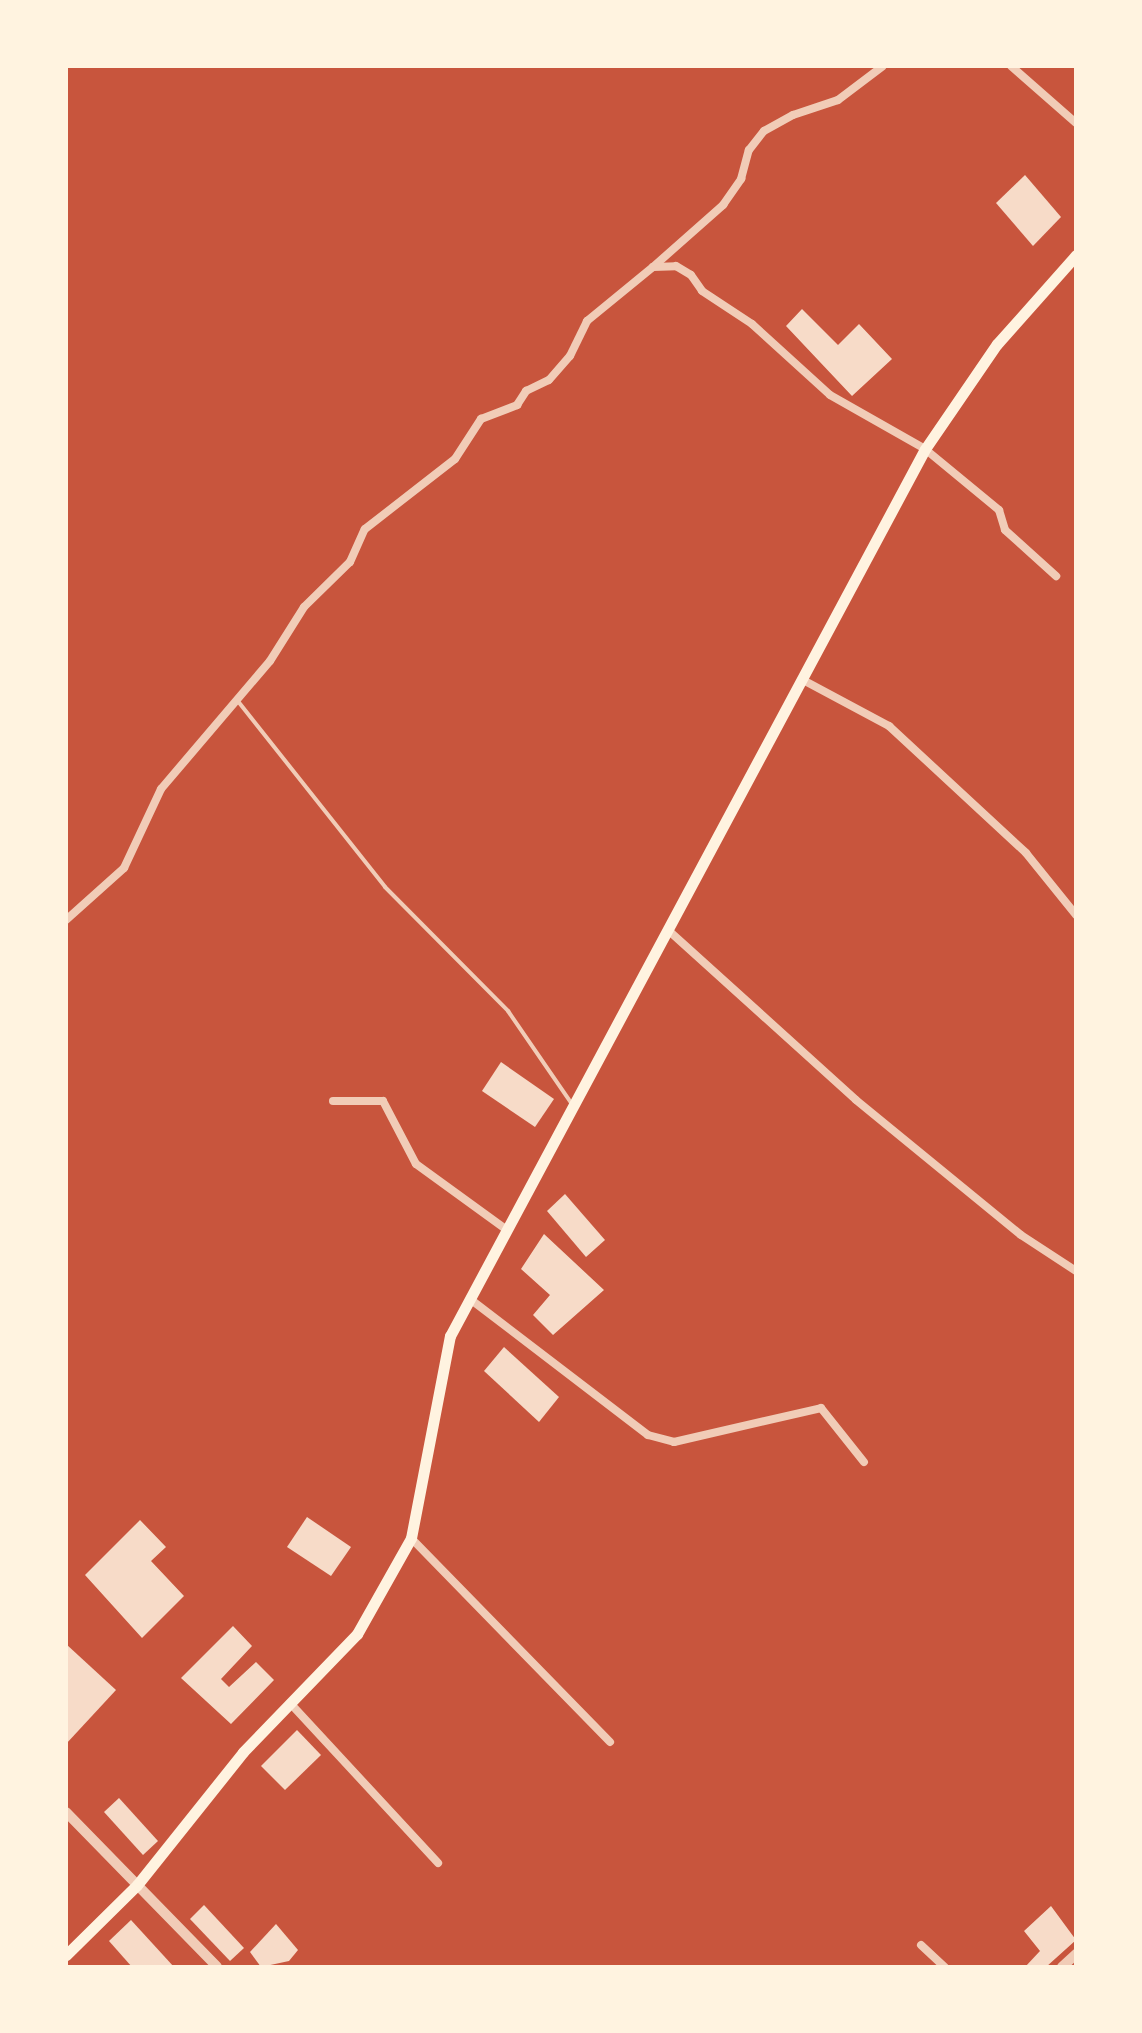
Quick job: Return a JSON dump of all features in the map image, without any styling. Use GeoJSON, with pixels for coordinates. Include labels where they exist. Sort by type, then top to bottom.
{"type":"FeatureCollection","features":[{"type":"Feature","properties":{"kind":"main road"},"geometry":{"type":"LineString","coordinates":[[66,1955],[137,1885],[243,1752],[357,1634],[411,1538],[450,1336],[925,449],[997,344],[1074,260]]}},
{"type":"Feature","properties":{"kind":"street"},"geometry":{"type":"LineString","coordinates":[[66,920],[124,868],[161,789],[237,700],[304,607],[350,562],[365,529],[455,459],[481,419],[517,405],[526,391],[549,380],[570,356],[587,321],[723,205],[741,179],[749,150],[764,131],[793,115],[838,100],[883,66]]}},
{"type":"Feature","properties":{"kind":"street"},"geometry":{"type":"LineString","coordinates":[[1011,66],[1076,123]]}},
{"type":"Feature","properties":{"kind":"street"},"geometry":{"type":"LineString","coordinates":[[653,267],[676,266],[691,275],[702,291],[752,324],[830,395],[925,449],[999,510],[1005,530],[1056,576]]}},
{"type":"Feature","properties":{"kind":"street"},"geometry":{"type":"LineString","coordinates":[[803,680],[889,726],[1026,853],[1076,915]]}},
{"type":"Feature","properties":{"kind":"street"},"geometry":{"type":"LineString","coordinates":[[668,930],[856,1100],[1021,1235],[1076,1271]]}},
{"type":"Feature","properties":{"kind":"street"},"geometry":{"type":"LineString","coordinates":[[333,1101],[383,1101],[416,1164],[507,1230]]}},
{"type":"Feature","properties":{"kind":"street"},"geometry":{"type":"LineString","coordinates":[[470,1299],[648,1435],[674,1442],[821,1408],[864,1462]]}},
{"type":"Feature","properties":{"kind":"street"},"geometry":{"type":"LineString","coordinates":[[411,1538],[610,1742]]}},
{"type":"Feature","properties":{"kind":"street"},"geometry":{"type":"LineString","coordinates":[[290,1703],[438,1863]]}},
{"type":"Feature","properties":{"kind":"street"},"geometry":{"type":"LineString","coordinates":[[66,1812],[217,1967]]}},
{"type":"Feature","properties":{"kind":"street"},"geometry":{"type":"LineString","coordinates":[[921,1945],[945,1967]]}},
{"type":"Feature","properties":{"kind":"street"},"geometry":{"type":"LineString","coordinates":[[1062,1967],[1076,1954]]}},
{"type":"Feature","properties":{"kind":"lane"},"geometry":{"type":"LineString","coordinates":[[237,700],[385,887],[508,1011],[574,1106]]}},
{"type":"Feature","properties":{"kind":"building"},"geometry":{"type":"Polygon","coordinates":[[[1025,175],[1061,217],[1033,246],[996,203],[1025,175]]]}},
{"type":"Feature","properties":{"kind":"building"},"geometry":{"type":"Polygon","coordinates":[[[802,309],[838,345],[859,324],[892,359],[852,396],[786,326],[802,309]]]}},
{"type":"Feature","properties":{"kind":"building"},"geometry":{"type":"Polygon","coordinates":[[[501,1062],[554,1099],[535,1127],[482,1091],[501,1062]]]}},
{"type":"Feature","properties":{"kind":"building"},"geometry":{"type":"Polygon","coordinates":[[[565,1194],[605,1240],[586,1257],[547,1211],[565,1194]]]}},
{"type":"Feature","properties":{"kind":"building"},"geometry":{"type":"Polygon","coordinates":[[[544,1234],[604,1290],[553,1335],[533,1315],[550,1295],[521,1269],[544,1234]]]}},
{"type":"Feature","properties":{"kind":"building"},"geometry":{"type":"Polygon","coordinates":[[[504,1347],[559,1397],[539,1422],[484,1371],[504,1347]]]}},
{"type":"Feature","properties":{"kind":"building"},"geometry":{"type":"Polygon","coordinates":[[[307,1517],[351,1547],[331,1576],[287,1547],[307,1517]]]}},
{"type":"Feature","properties":{"kind":"building"},"geometry":{"type":"Polygon","coordinates":[[[140,1520],[166,1547],[151,1561],[184,1596],[142,1638],[85,1575],[140,1520]]]}},
{"type":"Feature","properties":{"kind":"building"},"geometry":{"type":"Polygon","coordinates":[[[233,1626],[252,1646],[221,1679],[229,1687],[256,1662],[274,1680],[231,1724],[181,1678],[233,1626]]]}},
{"type":"Feature","properties":{"kind":"building"},"geometry":{"type":"Polygon","coordinates":[[[66,1644],[116,1690],[66,1744],[66,1644]]]}},
{"type":"Feature","properties":{"kind":"building"},"geometry":{"type":"Polygon","coordinates":[[[297,1730],[321,1755],[285,1790],[261,1766],[297,1730]]]}},
{"type":"Feature","properties":{"kind":"building"},"geometry":{"type":"Polygon","coordinates":[[[119,1798],[158,1841],[143,1855],[104,1812],[119,1798]]]}},
{"type":"Feature","properties":{"kind":"building"},"geometry":{"type":"Polygon","coordinates":[[[204,1905],[244,1948],[230,1961],[190,1919],[204,1905]]]}},
{"type":"Feature","properties":{"kind":"building"},"geometry":{"type":"Polygon","coordinates":[[[1051,1906],[1076,1940],[1046,1967],[1025,1967],[1040,1951],[1024,1931],[1051,1906]]]}},
{"type":"Feature","properties":{"kind":"building"},"geometry":{"type":"Polygon","coordinates":[[[131,1920],[174,1967],[132,1967],[109,1941],[131,1920]]]}},
{"type":"Feature","properties":{"kind":"building"},"geometry":{"type":"Polygon","coordinates":[[[276,1924],[298,1950],[289,1961],[261,1967],[250,1952],[276,1924]]]}}]}
